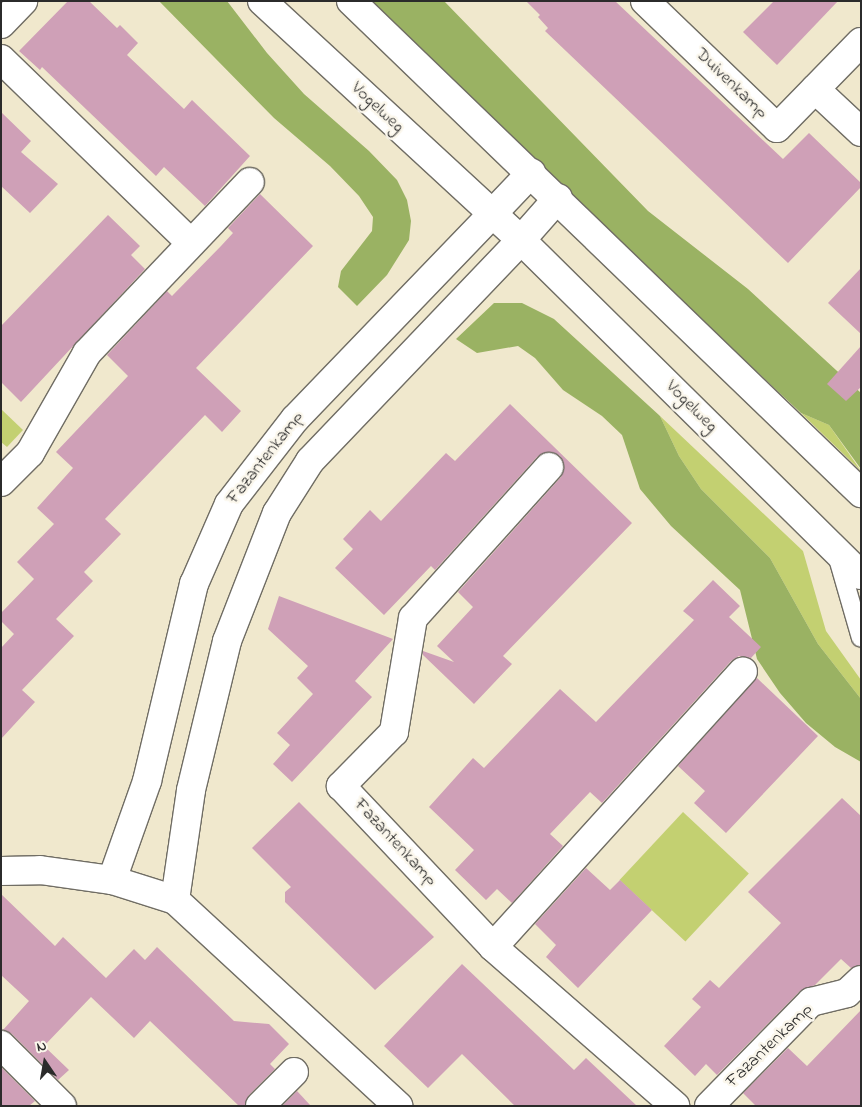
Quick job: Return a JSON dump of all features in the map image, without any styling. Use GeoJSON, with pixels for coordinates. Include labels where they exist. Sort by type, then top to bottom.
{"type":"FeatureCollection","features":[{"type":"Feature","properties":{"kind":"street"},"geometry":{"type":"LineString","coordinates":[[1,24],[23,1]]}},
{"type":"Feature","properties":{"kind":"street","name":"Vogelweg"},"geometry":{"type":"LineString","coordinates":[[262,1],[521,240],[861,574]]}},
{"type":"Feature","properties":{"kind":"street"},"geometry":{"type":"LineString","coordinates":[[351,1],[558,198],[861,493]]}},
{"type":"Feature","properties":{"kind":"street","name":"Duivenkamp"},"geometry":{"type":"LineString","coordinates":[[645,1],[777,128],[861,42]]}},
{"type":"Feature","properties":{"kind":"street"},"geometry":{"type":"LineString","coordinates":[[1,59],[190,242]]}},
{"type":"Feature","properties":{"kind":"street"},"geometry":{"type":"LineString","coordinates":[[815,89],[861,132]]}},
{"type":"Feature","properties":{"kind":"street"},"geometry":{"type":"LineString","coordinates":[[492,214],[531,173]]}},
{"type":"Feature","properties":{"kind":"street"},"geometry":{"type":"LineString","coordinates":[[1,482],[30,453],[87,353],[190,242],[250,182]]}},
{"type":"Feature","properties":{"kind":"street"},"geometry":{"type":"LineString","coordinates":[[521,240],[558,198]]}},
{"type":"Feature","properties":{"kind":"street","name":"Fazantenkamp"},"geometry":{"type":"LineString","coordinates":[[112,880],[147,781],[194,584],[229,504],[294,419],[492,214]]}},
{"type":"Feature","properties":{"kind":"street","name":"Fazantenkamp"},"geometry":{"type":"LineString","coordinates":[[175,900],[191,790],[227,641],[277,513],[310,461],[521,240]]}},
{"type":"Feature","properties":{"kind":"street","name":"Fazantenkamp"},"geometry":{"type":"LineString","coordinates":[[549,467],[414,618],[394,732],[341,786],[493,947],[675,1106]]}},
{"type":"Feature","properties":{"kind":"street"},"geometry":{"type":"LineString","coordinates":[[493,947],[743,671]]}},
{"type":"Feature","properties":{"kind":"street"},"geometry":{"type":"LineString","coordinates":[[1,871],[40,870],[112,880],[175,900],[398,1106]]}},
{"type":"Feature","properties":{"kind":"street","name":"Fazantenkamp"},"geometry":{"type":"LineString","coordinates":[[709,1106],[811,1002],[847,993],[861,980]]}},
{"type":"Feature","properties":{"kind":"street"},"geometry":{"type":"LineString","coordinates":[[1,1045],[62,1106]]}},
{"type":"Feature","properties":{"kind":"street"},"geometry":{"type":"LineString","coordinates":[[260,1106],[294,1072]]}},
{"type":"Feature","properties":{"kind":"lane"},"geometry":{"type":"LineString","coordinates":[[835,549],[861,638]]}},
{"type":"Feature","properties":{"kind":"green space"},"geometry":{"type":"Polygon","coordinates":[[[159,1],[227,1],[267,53],[304,94],[369,151],[397,180],[407,200],[411,221],[409,240],[387,275],[357,306],[338,287],[341,271],[372,231],[373,217],[359,196],[330,166],[274,118],[159,1]]]}},
{"type":"Feature","properties":{"kind":"green space"},"geometry":{"type":"Polygon","coordinates":[[[362,1],[444,1],[648,211],[748,289],[861,393],[861,469],[829,425],[801,413],[362,1]]]}},
{"type":"Feature","properties":{"kind":"green space"},"geometry":{"type":"Polygon","coordinates":[[[494,303],[522,303],[554,319],[660,416],[679,456],[701,489],[770,558],[818,644],[861,699],[861,762],[835,747],[806,723],[780,693],[757,659],[740,590],[671,526],[640,489],[622,435],[602,416],[563,390],[535,358],[518,346],[477,353],[456,339],[494,303]]]}},
{"type":"Feature","properties":{"kind":"green space"},"geometry":{"type":"Polygon","coordinates":[[[1,409],[23,430],[7,447],[1,442],[1,409]]]}},
{"type":"Feature","properties":{"kind":"green space"},"geometry":{"type":"Polygon","coordinates":[[[801,413],[829,425],[861,471],[801,413]]]}},
{"type":"Feature","properties":{"kind":"green space"},"geometry":{"type":"Polygon","coordinates":[[[660,416],[803,551],[826,631],[861,680],[861,699],[818,644],[770,558],[701,489],[679,456],[660,416]]]}},
{"type":"Feature","properties":{"kind":"green space"},"geometry":{"type":"Polygon","coordinates":[[[683,812],[749,873],[685,941],[620,880],[683,812]]]}},
{"type":"Feature","properties":{"kind":"building"},"geometry":{"type":"Polygon","coordinates":[[[68,1],[89,1],[117,28],[120,25],[138,43],[127,55],[184,109],[192,100],[250,156],[205,206],[164,167],[156,176],[42,67],[40,70],[19,51],[68,1]]]}},
{"type":"Feature","properties":{"kind":"building"},"geometry":{"type":"Polygon","coordinates":[[[526,1],[615,1],[783,159],[809,133],[861,183],[861,187],[788,263],[545,31],[548,28],[538,17],[540,15],[526,1]]]}},
{"type":"Feature","properties":{"kind":"building"},"geometry":{"type":"Polygon","coordinates":[[[774,1],[838,1],[777,65],[743,32],[774,1]]]}},
{"type":"Feature","properties":{"kind":"building"},"geometry":{"type":"Polygon","coordinates":[[[1,112],[31,141],[21,152],[58,184],[30,213],[1,186],[1,112]]]}},
{"type":"Feature","properties":{"kind":"building"},"geometry":{"type":"Polygon","coordinates":[[[260,194],[313,246],[196,368],[241,411],[222,432],[205,415],[105,519],[121,534],[84,572],[93,581],[56,619],[74,636],[22,690],[35,702],[1,739],[1,648],[14,634],[1,621],[1,613],[34,579],[17,562],[54,524],[37,508],[73,468],[56,452],[128,376],[107,355],[167,291],[172,296],[221,246],[233,233],[228,228],[260,194]]]}},
{"type":"Feature","properties":{"kind":"building"},"geometry":{"type":"Polygon","coordinates":[[[108,215],[140,246],[131,255],[145,269],[21,402],[1,382],[1,326],[108,215]]]}},
{"type":"Feature","properties":{"kind":"building"},"geometry":{"type":"Polygon","coordinates":[[[861,268],[861,334],[828,303],[861,268]]]}},
{"type":"Feature","properties":{"kind":"building"},"geometry":{"type":"Polygon","coordinates":[[[861,346],[861,387],[846,401],[827,384],[861,346]]]}},
{"type":"Feature","properties":{"kind":"building"},"geometry":{"type":"Polygon","coordinates":[[[510,404],[632,523],[503,656],[512,664],[474,704],[423,655],[423,651],[454,662],[437,646],[473,607],[458,592],[561,477],[564,470],[560,456],[552,452],[537,457],[435,570],[431,566],[384,615],[335,568],[353,549],[343,539],[370,510],[381,521],[446,453],[455,461],[510,404]]]}},
{"type":"Feature","properties":{"kind":"building"},"geometry":{"type":"Polygon","coordinates":[[[713,580],[740,606],[729,617],[761,647],[751,658],[739,656],[731,661],[602,803],[590,792],[550,834],[563,846],[512,903],[497,889],[486,900],[455,870],[474,850],[429,807],[473,758],[484,768],[560,689],[596,722],[694,620],[683,611],[713,580]]]}},
{"type":"Feature","properties":{"kind":"building"},"geometry":{"type":"Polygon","coordinates":[[[279,596],[393,639],[355,681],[372,697],[292,782],[273,764],[290,745],[277,733],[313,694],[297,678],[308,666],[268,629],[279,596]]]}},
{"type":"Feature","properties":{"kind":"building"},"geometry":{"type":"Polygon","coordinates":[[[757,678],[818,736],[726,833],[694,803],[705,791],[678,766],[757,678]]]}},
{"type":"Feature","properties":{"kind":"building"},"geometry":{"type":"Polygon","coordinates":[[[842,798],[861,816],[861,965],[851,968],[841,959],[815,985],[800,991],[717,1075],[706,1064],[695,1076],[664,1046],[701,1007],[692,999],[710,980],[719,988],[781,923],[748,892],[842,798]]]}},
{"type":"Feature","properties":{"kind":"building"},"geometry":{"type":"Polygon","coordinates":[[[299,802],[434,937],[375,990],[285,902],[285,892],[291,887],[252,848],[299,802]]]}},
{"type":"Feature","properties":{"kind":"building"},"geometry":{"type":"Polygon","coordinates":[[[586,868],[610,890],[620,880],[652,910],[578,988],[546,957],[556,945],[535,924],[586,868]]]}},
{"type":"Feature","properties":{"kind":"building"},"geometry":{"type":"Polygon","coordinates":[[[1,894],[55,946],[63,937],[106,978],[134,949],[145,960],[157,947],[234,1021],[269,1024],[289,1044],[270,1064],[275,1069],[249,1095],[245,1106],[239,1106],[150,1021],[134,1038],[91,997],[44,1046],[69,1070],[58,1080],[12,1034],[3,1030],[29,1001],[1,975],[1,894]]]}},
{"type":"Feature","properties":{"kind":"building"},"geometry":{"type":"Polygon","coordinates":[[[462,964],[574,1070],[586,1058],[637,1106],[515,1106],[462,1054],[428,1088],[384,1046],[462,964]]]}},
{"type":"Feature","properties":{"kind":"building"},"geometry":{"type":"Polygon","coordinates":[[[861,1010],[861,1106],[756,1106],[743,1093],[788,1048],[807,1066],[861,1010]]]}},
{"type":"Feature","properties":{"kind":"building"},"geometry":{"type":"Polygon","coordinates":[[[1,1067],[35,1101],[29,1106],[1,1106],[1,1067]]]}},
{"type":"Feature","properties":{"kind":"building"},"geometry":{"type":"Polygon","coordinates":[[[297,1091],[311,1106],[282,1106],[297,1091]]]}}]}
